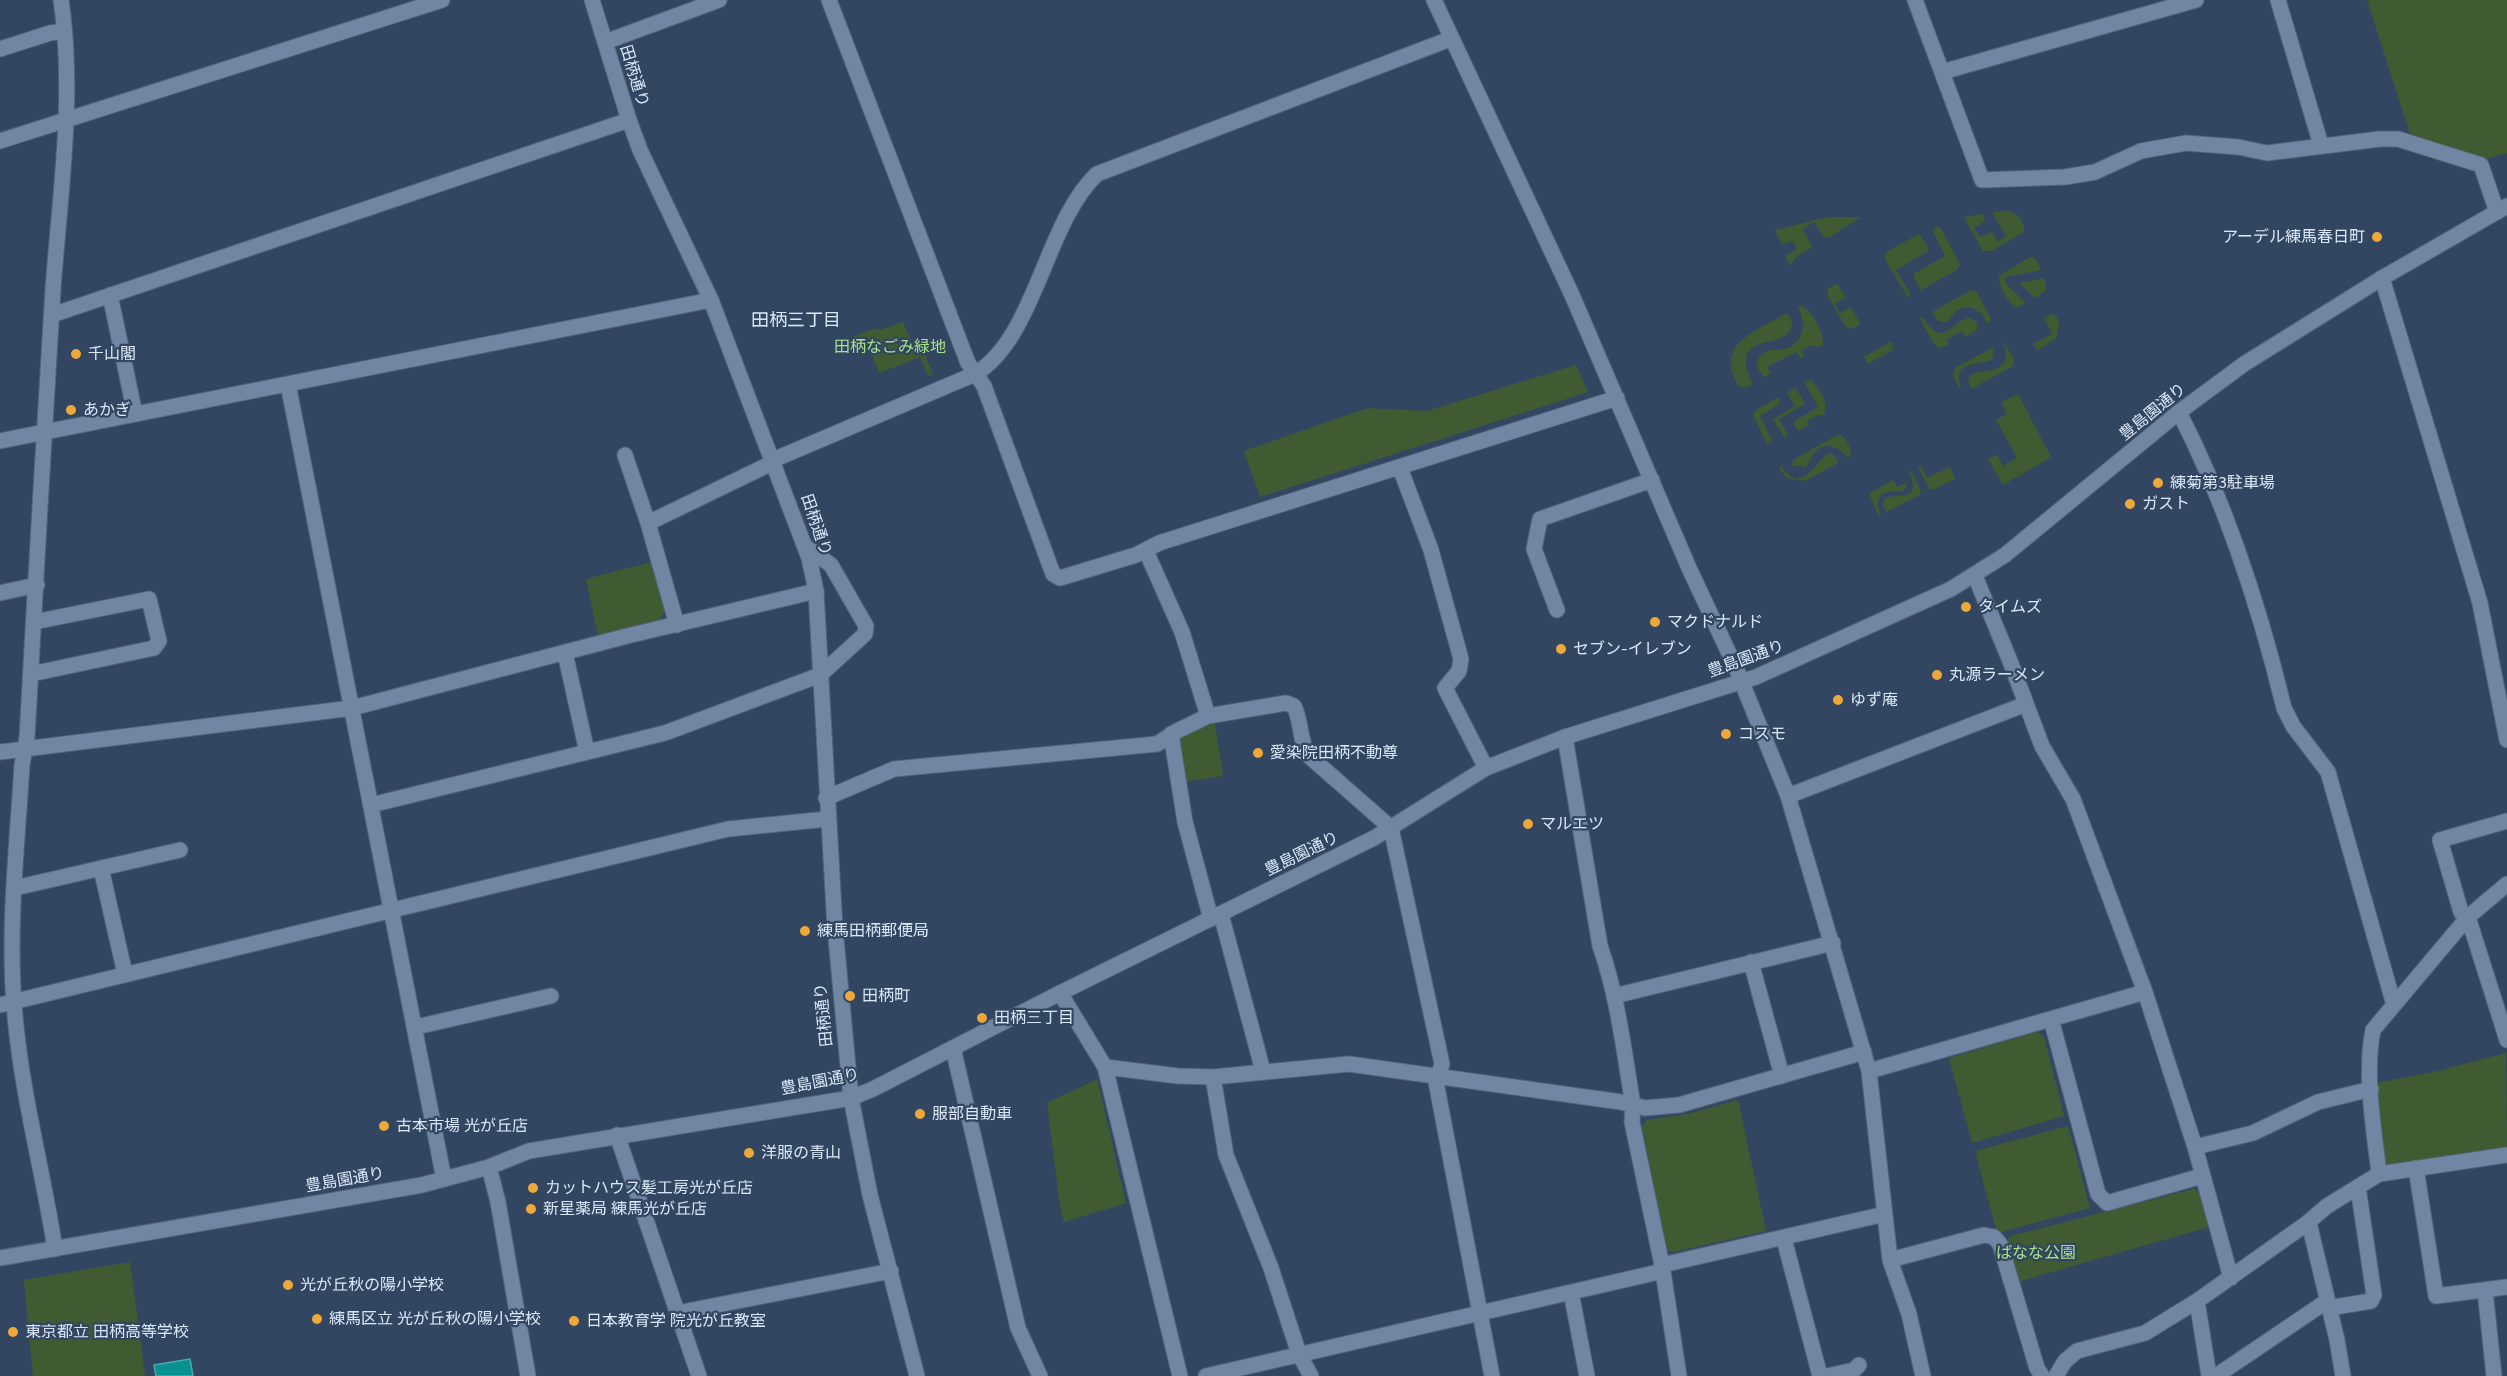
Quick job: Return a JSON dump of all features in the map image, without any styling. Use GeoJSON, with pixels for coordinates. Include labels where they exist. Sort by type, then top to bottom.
{"type":"FeatureCollection","features":[{"type":"Feature","properties":{"kind":"street"},"geometry":{"type":"LineString","coordinates":[[55,1250],[7,1004],[22,765],[37,585],[65,120],[64,31],[61,0]]}},
{"type":"Feature","properties":{"kind":"street"},"geometry":{"type":"LineString","coordinates":[[0,141],[411,5],[442,0]]}},
{"type":"Feature","properties":{"kind":"street","name":"田柄通り"},"geometry":{"type":"LineString","coordinates":[[592,0],[628,120],[648,169],[711,300],[806,547],[816,591],[827,819],[851,1098],[870,1195],[917,1376]]}},
{"type":"Feature","properties":{"kind":"street"},"geometry":{"type":"LineString","coordinates":[[605,42],[719,0]]}},
{"type":"Feature","properties":{"kind":"street"},"geometry":{"type":"LineString","coordinates":[[829,0],[968,363],[984,386],[1053,574],[1060,578],[1146,551],[1159,543],[1617,398]]}},
{"type":"Feature","properties":{"kind":"street"},"geometry":{"type":"LineString","coordinates":[[1434,0],[1450,39],[1564,278],[1689,568],[1742,682],[1788,796],[1869,1071],[1890,1260],[1909,1314],[1923,1376]]}},
{"type":"Feature","properties":{"kind":"street"},"geometry":{"type":"LineString","coordinates":[[1915,0],[1982,180],[2065,177],[2095,172],[2141,152],[2186,143],[2238,147],[2267,153],[2295,151],[2321,145],[2398,139],[2476,163],[2484,169],[2502,209]]}},
{"type":"Feature","properties":{"kind":"street"},"geometry":{"type":"LineString","coordinates":[[1942,72],[2196,0]]}},
{"type":"Feature","properties":{"kind":"street"},"geometry":{"type":"LineString","coordinates":[[2278,0],[2321,145]]}},
{"type":"Feature","properties":{"kind":"street"},"geometry":{"type":"LineString","coordinates":[[0,49],[50,33],[64,31]]}},
{"type":"Feature","properties":{"kind":"street"},"geometry":{"type":"LineString","coordinates":[[648,524],[774,461],[975,374],[987,365],[1014,332],[1076,199],[1097,174],[1450,39]]}},
{"type":"Feature","properties":{"kind":"street"},"geometry":{"type":"LineString","coordinates":[[52,315],[628,120]]}},
{"type":"Feature","properties":{"kind":"street","name":"豊島園通り"},"geometry":{"type":"LineString","coordinates":[[0,1258],[444,1179],[489,1167],[529,1151],[851,1098],[873,1089],[1391,828],[1486,768],[1565,736],[1742,682],[1927,601],[1975,576],[2086,490],[2179,412],[2271,345],[2502,209]]}},
{"type":"Feature","properties":{"kind":"street"},"geometry":{"type":"LineString","coordinates":[[2382,278],[2480,603],[2504,710],[2507,740]]}},
{"type":"Feature","properties":{"kind":"street"},"geometry":{"type":"LineString","coordinates":[[110,295],[135,414]]}},
{"type":"Feature","properties":{"kind":"street"},"geometry":{"type":"LineString","coordinates":[[0,441],[711,300]]}},
{"type":"Feature","properties":{"kind":"street"},"geometry":{"type":"LineString","coordinates":[[288,384],[444,1179]]}},
{"type":"Feature","properties":{"kind":"street"},"geometry":{"type":"LineString","coordinates":[[2179,412],[2206,466],[2251,584],[2284,708],[2293,726],[2328,772],[2394,1005]]}},
{"type":"Feature","properties":{"kind":"street"},"geometry":{"type":"LineString","coordinates":[[625,454],[662,566],[677,625]]}},
{"type":"Feature","properties":{"kind":"street"},"geometry":{"type":"LineString","coordinates":[[1400,468],[1431,550],[1461,659],[1459,671],[1445,688],[1486,768]]}},
{"type":"Feature","properties":{"kind":"street"},"geometry":{"type":"LineString","coordinates":[[1557,610],[1534,549],[1540,519],[1652,480]]}},
{"type":"Feature","properties":{"kind":"street"},"geometry":{"type":"LineString","coordinates":[[371,805],[664,733],[820,675],[865,634],[866,626],[831,565],[806,547]]}},
{"type":"Feature","properties":{"kind":"street"},"geometry":{"type":"LineString","coordinates":[[1146,551],[1182,632],[1208,716]]}},
{"type":"Feature","properties":{"kind":"street"},"geometry":{"type":"LineString","coordinates":[[1975,576],[2042,746],[2073,799],[2145,992],[2195,1147],[2231,1278]]}},
{"type":"Feature","properties":{"kind":"street"},"geometry":{"type":"LineString","coordinates":[[0,593],[37,585]]}},
{"type":"Feature","properties":{"kind":"street"},"geometry":{"type":"LineString","coordinates":[[0,752],[352,708],[816,591]]}},
{"type":"Feature","properties":{"kind":"street"},"geometry":{"type":"LineString","coordinates":[[31,674],[154,648],[159,641],[150,599],[34,622]]}},
{"type":"Feature","properties":{"kind":"street"},"geometry":{"type":"LineString","coordinates":[[565,653],[587,752]]}},
{"type":"Feature","properties":{"kind":"street"},"geometry":{"type":"LineString","coordinates":[[826,798],[890,770],[1157,744],[1171,734],[1208,716],[1286,704],[1293,706],[1298,714],[1304,748],[1309,756],[1391,828],[1442,1064],[1436,1082],[1492,1376]]}},
{"type":"Feature","properties":{"kind":"street"},"geometry":{"type":"LineString","coordinates":[[1788,796],[2026,704]]}},
{"type":"Feature","properties":{"kind":"street"},"geometry":{"type":"LineString","coordinates":[[1171,734],[1185,822],[1263,1071]]}},
{"type":"Feature","properties":{"kind":"street"},"geometry":{"type":"LineString","coordinates":[[1565,736],[1600,946],[1614,996],[1633,1106],[1632,1122],[1663,1268],[1679,1376]]}},
{"type":"Feature","properties":{"kind":"street"},"geometry":{"type":"LineString","coordinates":[[7,1004],[728,829],[827,819]]}},
{"type":"Feature","properties":{"kind":"street"},"geometry":{"type":"LineString","coordinates":[[2507,821],[2440,840],[2461,912],[2468,918],[2507,1040]]}},
{"type":"Feature","properties":{"kind":"street"},"geometry":{"type":"LineString","coordinates":[[15,888],[180,850]]}},
{"type":"Feature","properties":{"kind":"street"},"geometry":{"type":"LineString","coordinates":[[101,868],[124,974]]}},
{"type":"Feature","properties":{"kind":"street"},"geometry":{"type":"LineString","coordinates":[[2379,1174],[2369,1050],[2373,1030],[2468,918],[2507,884]]}},
{"type":"Feature","properties":{"kind":"street"},"geometry":{"type":"LineString","coordinates":[[1614,996],[1833,943]]}},
{"type":"Feature","properties":{"kind":"street"},"geometry":{"type":"LineString","coordinates":[[1751,962],[1782,1076]]}},
{"type":"Feature","properties":{"kind":"street"},"geometry":{"type":"LineString","coordinates":[[1869,1071],[2145,992]]}},
{"type":"Feature","properties":{"kind":"street"},"geometry":{"type":"LineString","coordinates":[[1060,993],[1105,1067],[1180,1376]]}},
{"type":"Feature","properties":{"kind":"street"},"geometry":{"type":"LineString","coordinates":[[416,1027],[552,996]]}},
{"type":"Feature","properties":{"kind":"street"},"geometry":{"type":"LineString","coordinates":[[2051,1019],[2098,1194],[2107,1203],[2202,1176]]}},
{"type":"Feature","properties":{"kind":"street"},"geometry":{"type":"LineString","coordinates":[[953,1048],[1018,1328],[1040,1376]]}},
{"type":"Feature","properties":{"kind":"street"},"geometry":{"type":"LineString","coordinates":[[1105,1067],[1178,1076],[1213,1077],[1349,1064],[1622,1102],[1645,1108],[1679,1105],[1864,1052]]}},
{"type":"Feature","properties":{"kind":"street"},"geometry":{"type":"LineString","coordinates":[[1213,1077],[1226,1155],[1271,1268],[1299,1354],[1311,1376]]}},
{"type":"Feature","properties":{"kind":"street"},"geometry":{"type":"LineString","coordinates":[[2195,1147],[2253,1133],[2318,1102],[2371,1089]]}},
{"type":"Feature","properties":{"kind":"street"},"geometry":{"type":"LineString","coordinates":[[617,1135],[699,1376]]}},
{"type":"Feature","properties":{"kind":"street"},"geometry":{"type":"LineString","coordinates":[[2055,1376],[2065,1361],[2077,1351],[2145,1333],[2197,1301],[2306,1224],[2327,1206],[2379,1174],[2507,1155]]}},
{"type":"Feature","properties":{"kind":"street"},"geometry":{"type":"LineString","coordinates":[[489,1167],[498,1202],[528,1376]]}},
{"type":"Feature","properties":{"kind":"street"},"geometry":{"type":"LineString","coordinates":[[2416,1168],[2436,1296],[2507,1287]]}},
{"type":"Feature","properties":{"kind":"street"},"geometry":{"type":"LineString","coordinates":[[2216,1376],[2328,1304],[2371,1301],[2374,1295],[2358,1187]]}},
{"type":"Feature","properties":{"kind":"street"},"geometry":{"type":"LineString","coordinates":[[1206,1376],[1571,1292],[1885,1214]]}},
{"type":"Feature","properties":{"kind":"street"},"geometry":{"type":"LineString","coordinates":[[2306,1224],[2310,1227],[2343,1376]]}},
{"type":"Feature","properties":{"kind":"street"},"geometry":{"type":"LineString","coordinates":[[1890,1260],[1984,1235],[1994,1237],[2000,1244],[2037,1368],[2042,1376]]}},
{"type":"Feature","properties":{"kind":"street"},"geometry":{"type":"LineString","coordinates":[[1784,1239],[1820,1376]]}},
{"type":"Feature","properties":{"kind":"street"},"geometry":{"type":"LineString","coordinates":[[677,1313],[891,1271]]}},
{"type":"Feature","properties":{"kind":"street"},"geometry":{"type":"LineString","coordinates":[[2485,1290],[2494,1376]]}},
{"type":"Feature","properties":{"kind":"street"},"geometry":{"type":"LineString","coordinates":[[1571,1292],[1587,1376]]}},
{"type":"Feature","properties":{"kind":"street"},"geometry":{"type":"LineString","coordinates":[[2197,1301],[2209,1376]]}},
{"type":"Feature","properties":{"kind":"street"},"geometry":{"type":"LineString","coordinates":[[1827,1376],[1854,1370],[1859,1365]]}},
{"type":"Feature","properties":{"kind":"green space"},"geometry":{"type":"Polygon","coordinates":[[[2367,0],[2507,0],[2507,153],[2486,159],[2411,137],[2367,0]]]}},
{"type":"Feature","properties":{"kind":"green space"},"geometry":{"type":"Polygon","coordinates":[[[2007,211],[2020,218],[2024,232],[1991,251],[1983,251],[1964,217],[1983,214],[1985,221],[1974,228],[1980,237],[1992,232],[1998,241],[2006,236],[1992,212],[2007,211]]]}},
{"type":"Feature","properties":{"kind":"green space"},"geometry":{"type":"Polygon","coordinates":[[[1829,217],[1861,217],[1828,238],[1824,237],[1814,222],[1803,229],[1812,247],[1795,258],[1790,266],[1785,256],[1797,249],[1793,241],[1782,244],[1775,230],[1829,217]]]}},
{"type":"Feature","properties":{"kind":"green space"},"geometry":{"type":"Polygon","coordinates":[[[1936,226],[1941,228],[1960,265],[1957,270],[1921,290],[1914,278],[1915,273],[1945,256],[1933,231],[1936,226]]]}},
{"type":"Feature","properties":{"kind":"green space"},"geometry":{"type":"Polygon","coordinates":[[[1919,234],[1928,247],[1928,251],[1896,270],[1910,294],[1908,298],[1886,261],[1885,255],[1888,251],[1919,234]]]}},
{"type":"Feature","properties":{"kind":"green space"},"geometry":{"type":"Polygon","coordinates":[[[2030,257],[2035,258],[2041,270],[2005,277],[2005,283],[2026,303],[2016,308],[2004,294],[1999,276],[2030,257]]]}},
{"type":"Feature","properties":{"kind":"green space"},"geometry":{"type":"Polygon","coordinates":[[[2044,278],[2045,291],[2035,298],[2019,283],[2044,278]]]}},
{"type":"Feature","properties":{"kind":"green space"},"geometry":{"type":"Polygon","coordinates":[[[1837,283],[1845,297],[1835,304],[1840,313],[1851,307],[1860,323],[1855,328],[1845,326],[1827,294],[1828,289],[1837,283]]]}},
{"type":"Feature","properties":{"kind":"green space"},"geometry":{"type":"Polygon","coordinates":[[[1972,290],[1977,292],[1991,319],[1990,322],[1987,323],[1976,309],[1967,307],[1956,311],[1947,322],[1936,318],[1933,311],[1972,290]]]}},
{"type":"Feature","properties":{"kind":"green space"},"geometry":{"type":"Polygon","coordinates":[[[1800,305],[1809,311],[1816,322],[1822,335],[1823,345],[1819,347],[1813,345],[1801,350],[1804,356],[1800,358],[1796,352],[1767,367],[1771,374],[1763,377],[1756,365],[1762,354],[1770,350],[1791,347],[1802,333],[1802,318],[1798,307],[1800,305]]]}},
{"type":"Feature","properties":{"kind":"green space"},"geometry":{"type":"Polygon","coordinates":[[[1785,314],[1789,315],[1792,321],[1790,331],[1784,336],[1757,345],[1750,350],[1746,357],[1747,370],[1752,384],[1749,387],[1739,386],[1732,372],[1731,360],[1734,350],[1750,334],[1785,314]]]}},
{"type":"Feature","properties":{"kind":"green space"},"geometry":{"type":"Polygon","coordinates":[[[2052,314],[2057,317],[2059,324],[2056,338],[2037,351],[2033,344],[2052,334],[2044,318],[2052,314]]]}},
{"type":"Feature","properties":{"kind":"green space"},"geometry":{"type":"Polygon","coordinates":[[[1920,318],[1923,318],[1937,332],[1943,333],[1971,318],[1977,323],[1977,330],[1965,337],[1962,331],[1946,340],[1949,345],[1940,348],[1933,343],[1920,318]]]}},
{"type":"Feature","properties":{"kind":"green space","name":"田柄なごみ緑地"},"geometry":{"type":"Polygon","coordinates":[[[903,322],[915,350],[923,349],[933,375],[928,376],[920,357],[879,373],[870,350],[858,354],[852,337],[876,328],[880,330],[903,322]]]}},
{"type":"Feature","properties":{"kind":"green space"},"geometry":{"type":"Polygon","coordinates":[[[1892,341],[1893,350],[1868,364],[1864,357],[1892,341]]]}},
{"type":"Feature","properties":{"kind":"green space"},"geometry":{"type":"Polygon","coordinates":[[[2003,341],[2013,358],[2013,366],[1971,389],[1968,380],[1972,374],[1993,370],[2002,365],[2006,354],[2003,341]]]}},
{"type":"Feature","properties":{"kind":"green space"},"geometry":{"type":"Polygon","coordinates":[[[1994,347],[1992,360],[1963,368],[1960,373],[1961,387],[1959,388],[1953,376],[1955,368],[1994,347]]]}},
{"type":"Feature","properties":{"kind":"green space"},"geometry":{"type":"Polygon","coordinates":[[[1576,365],[1588,392],[1260,497],[1244,451],[1368,408],[1427,411],[1576,365]]]}},
{"type":"Feature","properties":{"kind":"green space"},"geometry":{"type":"Polygon","coordinates":[[[1811,379],[1823,396],[1825,410],[1823,415],[1807,421],[1809,425],[1798,431],[1793,422],[1818,407],[1805,383],[1811,379]]]}},
{"type":"Feature","properties":{"kind":"green space"},"geometry":{"type":"Polygon","coordinates":[[[1795,387],[1805,404],[1779,419],[1788,435],[1785,438],[1773,419],[1795,406],[1787,393],[1795,387]]]}},
{"type":"Feature","properties":{"kind":"green space"},"geometry":{"type":"Polygon","coordinates":[[[2018,394],[2051,457],[2003,485],[1988,459],[1997,455],[2003,466],[2017,458],[1996,420],[2007,414],[2001,402],[2018,394]]]}},
{"type":"Feature","properties":{"kind":"green space"},"geometry":{"type":"Polygon","coordinates":[[[1777,398],[1780,399],[1779,404],[1760,416],[1772,441],[1769,444],[1753,415],[1756,410],[1777,398]]]}},
{"type":"Feature","properties":{"kind":"green space"},"geometry":{"type":"Polygon","coordinates":[[[1839,434],[1848,444],[1851,451],[1850,457],[1833,447],[1825,446],[1814,453],[1805,467],[1792,465],[1793,460],[1839,434]]]}},
{"type":"Feature","properties":{"kind":"green space"},"geometry":{"type":"Polygon","coordinates":[[[1830,453],[1836,457],[1838,463],[1805,481],[1787,478],[1779,469],[1781,466],[1789,475],[1796,478],[1802,477],[1830,453]]]}},
{"type":"Feature","properties":{"kind":"green space"},"geometry":{"type":"Polygon","coordinates":[[[1921,465],[1927,478],[1950,467],[1955,479],[1929,489],[1918,467],[1921,465]]]}},
{"type":"Feature","properties":{"kind":"green space"},"geometry":{"type":"Polygon","coordinates":[[[1911,470],[1921,491],[1920,495],[1886,512],[1883,506],[1885,498],[1911,492],[1913,482],[1909,472],[1911,470]]]}},
{"type":"Feature","properties":{"kind":"green space"},"geometry":{"type":"Polygon","coordinates":[[[1893,480],[1897,487],[1907,482],[1906,487],[1902,491],[1886,492],[1881,496],[1877,504],[1881,515],[1879,517],[1869,494],[1893,480]]]}},
{"type":"Feature","properties":{"kind":"green space"},"geometry":{"type":"Polygon","coordinates":[[[652,562],[665,611],[659,620],[598,635],[586,579],[652,562]]]}},
{"type":"Feature","properties":{"kind":"green space"},"geometry":{"type":"Polygon","coordinates":[[[1215,723],[1223,776],[1185,782],[1179,737],[1203,725],[1215,723]]]}},
{"type":"Feature","properties":{"kind":"green space"},"geometry":{"type":"Polygon","coordinates":[[[2037,1032],[2044,1037],[2064,1116],[1972,1143],[1949,1058],[2037,1032]]]}},
{"type":"Feature","properties":{"kind":"green space"},"geometry":{"type":"Polygon","coordinates":[[[2506,1053],[2507,1147],[2389,1166],[2381,1161],[2377,1083],[2438,1071],[2506,1053]]]}},
{"type":"Feature","properties":{"kind":"green space"},"geometry":{"type":"Polygon","coordinates":[[[1097,1079],[1126,1203],[1064,1222],[1047,1103],[1097,1079]]]}},
{"type":"Feature","properties":{"kind":"green space"},"geometry":{"type":"Polygon","coordinates":[[[1738,1100],[1766,1231],[1673,1252],[1666,1249],[1642,1126],[1647,1120],[1688,1114],[1738,1100]]]}},
{"type":"Feature","properties":{"kind":"green space"},"geometry":{"type":"Polygon","coordinates":[[[2068,1126],[2090,1208],[1997,1233],[1975,1151],[2068,1126]]]}},
{"type":"Feature","properties":{"kind":"green space","name":"ばなな公園"},"geometry":{"type":"Polygon","coordinates":[[[2193,1189],[2200,1192],[2209,1227],[2017,1282],[2005,1244],[2011,1236],[2193,1189]]]}},
{"type":"Feature","properties":{"kind":"green space"},"geometry":{"type":"Polygon","coordinates":[[[130,1262],[145,1376],[33,1376],[24,1280],[130,1262]]]}},
{"type":"Feature","properties":{"kind":"shaded area"},"geometry":{"type":"Polygon","coordinates":[[[190,1359],[193,1376],[156,1376],[154,1365],[190,1359]]]}},
{"type":"Feature","properties":{"kind":"place","name":"アーデル練馬春日町"},"geometry":{"type":"Point","coordinates":[2377,237]}},
{"type":"Feature","properties":{"kind":"place","name":"千山閣"},"geometry":{"type":"Point","coordinates":[76,354]}},
{"type":"Feature","properties":{"kind":"place","name":"あかぎ"},"geometry":{"type":"Point","coordinates":[71,410]}},
{"type":"Feature","properties":{"kind":"place","name":"練菊第3駐車場"},"geometry":{"type":"Point","coordinates":[2158,483]}},
{"type":"Feature","properties":{"kind":"place","name":"ガスト"},"geometry":{"type":"Point","coordinates":[2130,504]}},
{"type":"Feature","properties":{"kind":"place","name":"タイムズ"},"geometry":{"type":"Point","coordinates":[1966,607]}},
{"type":"Feature","properties":{"kind":"place","name":"マクドナルド"},"geometry":{"type":"Point","coordinates":[1655,622]}},
{"type":"Feature","properties":{"kind":"place","name":"セブン-イレブン"},"geometry":{"type":"Point","coordinates":[1561,649]}},
{"type":"Feature","properties":{"kind":"place","name":"丸源ラーメン"},"geometry":{"type":"Point","coordinates":[1937,675]}},
{"type":"Feature","properties":{"kind":"place","name":"ゆず庵"},"geometry":{"type":"Point","coordinates":[1838,700]}},
{"type":"Feature","properties":{"kind":"place","name":"コスモ"},"geometry":{"type":"Point","coordinates":[1726,734]}},
{"type":"Feature","properties":{"kind":"place","name":"愛染院田柄不動尊"},"geometry":{"type":"Point","coordinates":[1258,753]}},
{"type":"Feature","properties":{"kind":"place","name":"マルエツ"},"geometry":{"type":"Point","coordinates":[1528,824]}},
{"type":"Feature","properties":{"kind":"place","name":"練馬田柄郵便局"},"geometry":{"type":"Point","coordinates":[805,931]}},
{"type":"Feature","properties":{"kind":"place","name":"田柄町"},"geometry":{"type":"Point","coordinates":[850,996]}},
{"type":"Feature","properties":{"kind":"place","name":"田柄三丁目"},"geometry":{"type":"Point","coordinates":[982,1018]}},
{"type":"Feature","properties":{"kind":"place","name":"服部自動車"},"geometry":{"type":"Point","coordinates":[920,1114]}},
{"type":"Feature","properties":{"kind":"place","name":"古本市場 光が丘店"},"geometry":{"type":"Point","coordinates":[384,1126]}},
{"type":"Feature","properties":{"kind":"place","name":"洋服の青山"},"geometry":{"type":"Point","coordinates":[749,1153]}},
{"type":"Feature","properties":{"kind":"place","name":"カットハウス髪工房光が丘店"},"geometry":{"type":"Point","coordinates":[533,1188]}},
{"type":"Feature","properties":{"kind":"place","name":"新星薬局 練馬光が丘店"},"geometry":{"type":"Point","coordinates":[531,1209]}},
{"type":"Feature","properties":{"kind":"place","name":"光が丘秋の陽小学校"},"geometry":{"type":"Point","coordinates":[288,1285]}},
{"type":"Feature","properties":{"kind":"place","name":"練馬区立 光が丘秋の陽小学校"},"geometry":{"type":"Point","coordinates":[317,1319]}},
{"type":"Feature","properties":{"kind":"place","name":"日本教育学 院光が丘教室"},"geometry":{"type":"Point","coordinates":[574,1321]}},
{"type":"Feature","properties":{"kind":"place","name":"東京都立 田柄高等学校"},"geometry":{"type":"Point","coordinates":[13,1332]}},
{"type":"Feature","properties":{"kind":"district","name":"田柄三丁目"},"geometry":{"type":"Point","coordinates":[796,321]}}]}
